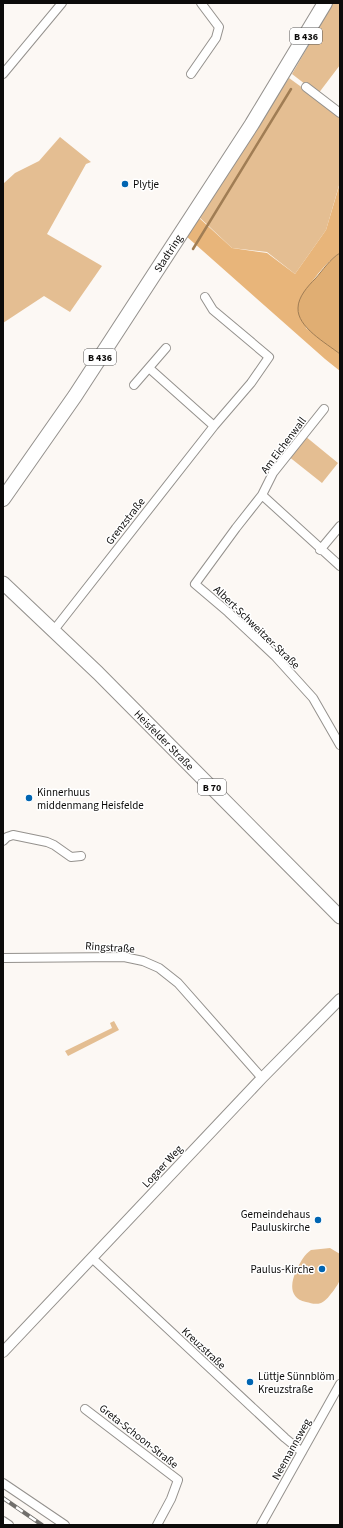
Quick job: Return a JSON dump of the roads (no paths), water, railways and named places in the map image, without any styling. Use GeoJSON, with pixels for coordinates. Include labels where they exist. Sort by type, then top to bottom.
{"type":"FeatureCollection","features":[{"type":"Feature","properties":{"kind":"highway","name":"Stadtring"},"geometry":{"type":"LineString","coordinates":[[3,499],[75,396],[252,124],[325,3]]}},
{"type":"Feature","properties":{"kind":"main road","name":"Heisfelder Straße"},"geometry":{"type":"LineString","coordinates":[[3,583],[54,630],[340,917]]}},
{"type":"Feature","properties":{"kind":"street"},"geometry":{"type":"LineString","coordinates":[[3,74],[62,3]]}},
{"type":"Feature","properties":{"kind":"street"},"geometry":{"type":"LineString","coordinates":[[191,74],[216,38],[219,27],[201,3]]}},
{"type":"Feature","properties":{"kind":"street"},"geometry":{"type":"LineString","coordinates":[[306,87],[340,113]]}},
{"type":"Feature","properties":{"kind":"street","name":"Grenzstraße"},"geometry":{"type":"LineString","coordinates":[[54,630],[214,426],[251,383],[270,357],[213,310],[205,297]]}},
{"type":"Feature","properties":{"kind":"street"},"geometry":{"type":"LineString","coordinates":[[134,385],[166,348]]}},
{"type":"Feature","properties":{"kind":"street"},"geometry":{"type":"LineString","coordinates":[[149,368],[214,426]]}},
{"type":"Feature","properties":{"kind":"street","name":"Am Eichenwall"},"geometry":{"type":"LineString","coordinates":[[236,528],[262,495],[273,473],[324,409]]}},
{"type":"Feature","properties":{"kind":"street"},"geometry":{"type":"LineString","coordinates":[[262,495],[320,550],[340,566]]}},
{"type":"Feature","properties":{"kind":"street"},"geometry":{"type":"LineString","coordinates":[[320,550],[340,526]]}},
{"type":"Feature","properties":{"kind":"street","name":"Albert-Schweitzer-Straße"},"geometry":{"type":"LineString","coordinates":[[236,528],[195,584],[228,612],[275,656],[313,698],[340,745]]}},
{"type":"Feature","properties":{"kind":"street"},"geometry":{"type":"LineString","coordinates":[[3,841],[7,837],[14,835],[47,842],[71,857],[82,856]]}},
{"type":"Feature","properties":{"kind":"street","name":"Ringstraße"},"geometry":{"type":"LineString","coordinates":[[3,958],[124,957],[143,961],[159,968],[178,983],[262,1078]]}},
{"type":"Feature","properties":{"kind":"street","name":"Logaer Weg"},"geometry":{"type":"LineString","coordinates":[[3,1352],[262,1078],[340,999]]}},
{"type":"Feature","properties":{"kind":"street","name":"Kreuzstraße"},"geometry":{"type":"LineString","coordinates":[[92,1258],[285,1438],[302,1452]]}},
{"type":"Feature","properties":{"kind":"street","name":"Neemannsweg"},"geometry":{"type":"LineString","coordinates":[[261,1525],[340,1384]]}},
{"type":"Feature","properties":{"kind":"street","name":"Greta-Schoon-Straße"},"geometry":{"type":"LineString","coordinates":[[85,1409],[178,1480],[171,1499],[157,1525]]}},
{"type":"Feature","properties":{"kind":"street"},"geometry":{"type":"LineString","coordinates":[[3,1483],[65,1525]]}},
{"type":"Feature","properties":{"kind":"street"},"geometry":{"type":"LineString","coordinates":[[3,1521],[9,1525]]}},
{"type":"Feature","properties":{"kind":"waterway"},"geometry":{"type":"LineString","coordinates":[[193,249],[291,89]]}},
{"type":"Feature","properties":{"kind":"railway"},"geometry":{"type":"LineString","coordinates":[[3,1498],[42,1525]]}},
{"type":"Feature","properties":{"kind":"place","name":"Plytje"},"geometry":{"type":"Point","coordinates":[125,184]}},
{"type":"Feature","properties":{"kind":"place","name":"Kinnerhuus middenmang Heisfelde"},"geometry":{"type":"Point","coordinates":[29,798]}},
{"type":"Feature","properties":{"kind":"place","name":"Gemeindehaus Pauluskirche"},"geometry":{"type":"Point","coordinates":[318,1220]}},
{"type":"Feature","properties":{"kind":"place","name":"Paulus-Kirche"},"geometry":{"type":"Point","coordinates":[322,1269]}},
{"type":"Feature","properties":{"kind":"place","name":"Lüttje Sünnblöm Kreuzstraße"},"geometry":{"type":"Point","coordinates":[250,1382]}}]}
